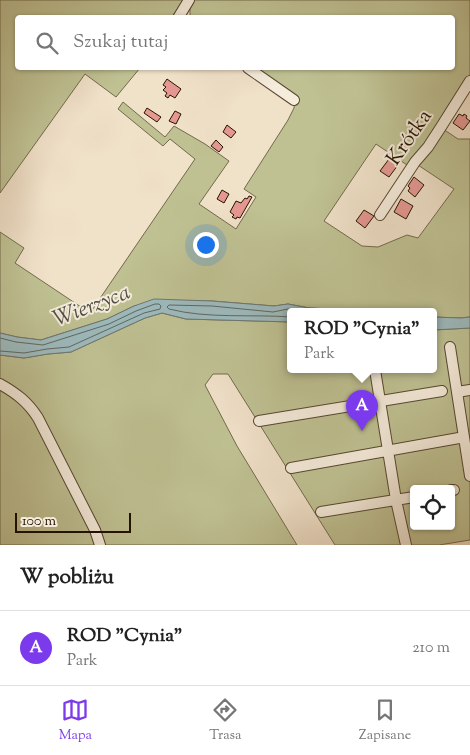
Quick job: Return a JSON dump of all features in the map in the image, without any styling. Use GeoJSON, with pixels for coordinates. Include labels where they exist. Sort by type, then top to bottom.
{"type":"FeatureCollection","features":[{"type":"Feature","properties":{"kind":"street"},"geometry":{"type":"LineString","coordinates":[[180,15],[189,0]]}},
{"type":"Feature","properties":{"kind":"street"},"geometry":{"type":"LineString","coordinates":[[251,70],[294,100]]}},
{"type":"Feature","properties":{"kind":"street","name":"Krótka"},"geometry":{"type":"LineString","coordinates":[[380,215],[415,162],[437,133],[470,81]]}},
{"type":"Feature","properties":{"kind":"street"},"geometry":{"type":"LineString","coordinates":[[450,347],[470,476]]}},
{"type":"Feature","properties":{"kind":"street"},"geometry":{"type":"LineString","coordinates":[[375,373],[396,500],[406,545]]}},
{"type":"Feature","properties":{"kind":"street"},"geometry":{"type":"LineString","coordinates":[[0,384],[24,399],[32,408],[100,545]]}},
{"type":"Feature","properties":{"kind":"street"},"geometry":{"type":"LineString","coordinates":[[457,392],[470,390]]}},
{"type":"Feature","properties":{"kind":"street"},"geometry":{"type":"LineString","coordinates":[[259,421],[442,391]]}},
{"type":"Feature","properties":{"kind":"street"},"geometry":{"type":"LineString","coordinates":[[291,468],[388,450],[465,440]]}},
{"type":"Feature","properties":{"kind":"street"},"geometry":{"type":"LineString","coordinates":[[321,512],[410,498]]}},
{"type":"Feature","properties":{"kind":"green space"},"geometry":{"type":"Polygon","coordinates":[[[0,0],[186,0],[176,15],[15,15],[15,70],[138,70],[116,97],[85,74],[0,193],[0,0]]]}},
{"type":"Feature","properties":{"kind":"green space"},"geometry":{"type":"Polygon","coordinates":[[[192,0],[470,0],[470,76],[435,131],[407,165],[376,144],[324,221],[362,246],[378,247],[407,235],[418,238],[454,189],[418,165],[443,129],[458,139],[470,139],[470,317],[437,317],[437,308],[309,308],[288,304],[274,306],[186,301],[134,306],[107,319],[41,340],[0,333],[0,232],[24,248],[15,263],[90,313],[195,159],[170,139],[163,146],[118,109],[123,102],[165,137],[174,126],[229,161],[199,204],[236,229],[256,197],[244,189],[294,108],[295,98],[255,70],[455,70],[455,15],[190,15],[192,0]]]}},
{"type":"Feature","properties":{"kind":"green space"},"geometry":{"type":"Polygon","coordinates":[[[162,313],[186,319],[287,322],[287,373],[437,373],[437,330],[470,328],[470,540],[439,545],[335,545],[228,374],[213,374],[205,385],[237,446],[297,545],[0,545],[0,355],[24,358],[71,352],[145,318],[162,313]]]}},
{"type":"Feature","properties":{"kind":"water"},"geometry":{"type":"Polygon","coordinates":[[[154,299],[274,306],[288,304],[309,308],[287,308],[287,322],[186,319],[162,313],[145,318],[71,352],[24,358],[0,355],[0,333],[41,340],[107,319],[154,299]]]}},
{"type":"Feature","properties":{"kind":"water"},"geometry":{"type":"Polygon","coordinates":[[[437,317],[470,317],[470,328],[437,330],[437,317]]]}},
{"type":"Feature","properties":{"kind":"building"},"geometry":{"type":"Polygon","coordinates":[[[167,79],[181,89],[175,98],[170,95],[168,98],[165,96],[167,93],[163,90],[166,87],[163,85],[167,79]]]}},
{"type":"Feature","properties":{"kind":"building"},"geometry":{"type":"Polygon","coordinates":[[[147,108],[161,117],[157,122],[144,113],[147,108]]]}},
{"type":"Feature","properties":{"kind":"building"},"geometry":{"type":"Polygon","coordinates":[[[175,111],[181,114],[176,124],[169,121],[175,111]]]}},
{"type":"Feature","properties":{"kind":"building"},"geometry":{"type":"Polygon","coordinates":[[[459,114],[463,116],[464,114],[470,121],[463,130],[453,123],[459,114]]]}},
{"type":"Feature","properties":{"kind":"building"},"geometry":{"type":"Polygon","coordinates":[[[227,125],[236,132],[231,138],[223,132],[227,125]]]}},
{"type":"Feature","properties":{"kind":"building"},"geometry":{"type":"Polygon","coordinates":[[[216,140],[223,147],[219,152],[211,146],[216,140]]]}},
{"type":"Feature","properties":{"kind":"building"},"geometry":{"type":"Polygon","coordinates":[[[389,159],[398,165],[389,177],[380,171],[389,159]]]}},
{"type":"Feature","properties":{"kind":"building"},"geometry":{"type":"Polygon","coordinates":[[[414,177],[424,185],[415,197],[408,191],[410,188],[408,186],[414,177]]]}},
{"type":"Feature","properties":{"kind":"building"},"geometry":{"type":"Polygon","coordinates":[[[222,190],[229,194],[224,203],[217,199],[222,190]]]}},
{"type":"Feature","properties":{"kind":"building"},"geometry":{"type":"Polygon","coordinates":[[[249,196],[252,197],[240,218],[232,217],[234,215],[230,212],[236,201],[241,203],[249,196]]]}},
{"type":"Feature","properties":{"kind":"building"},"geometry":{"type":"Polygon","coordinates":[[[401,199],[413,206],[406,219],[394,212],[401,199]]]}},
{"type":"Feature","properties":{"kind":"building"},"geometry":{"type":"Polygon","coordinates":[[[364,210],[374,216],[365,228],[356,221],[364,210]]]}},
{"type":"Feature","properties":{"kind":"place","name":"ROD \"Cynia\""},"geometry":{"type":"Point","coordinates":[362,431]}},
{"type":"Feature","properties":{"kind":"water label","name":"Wierzyca"},"geometry":{"type":"Point","coordinates":[92,307]}}]}
